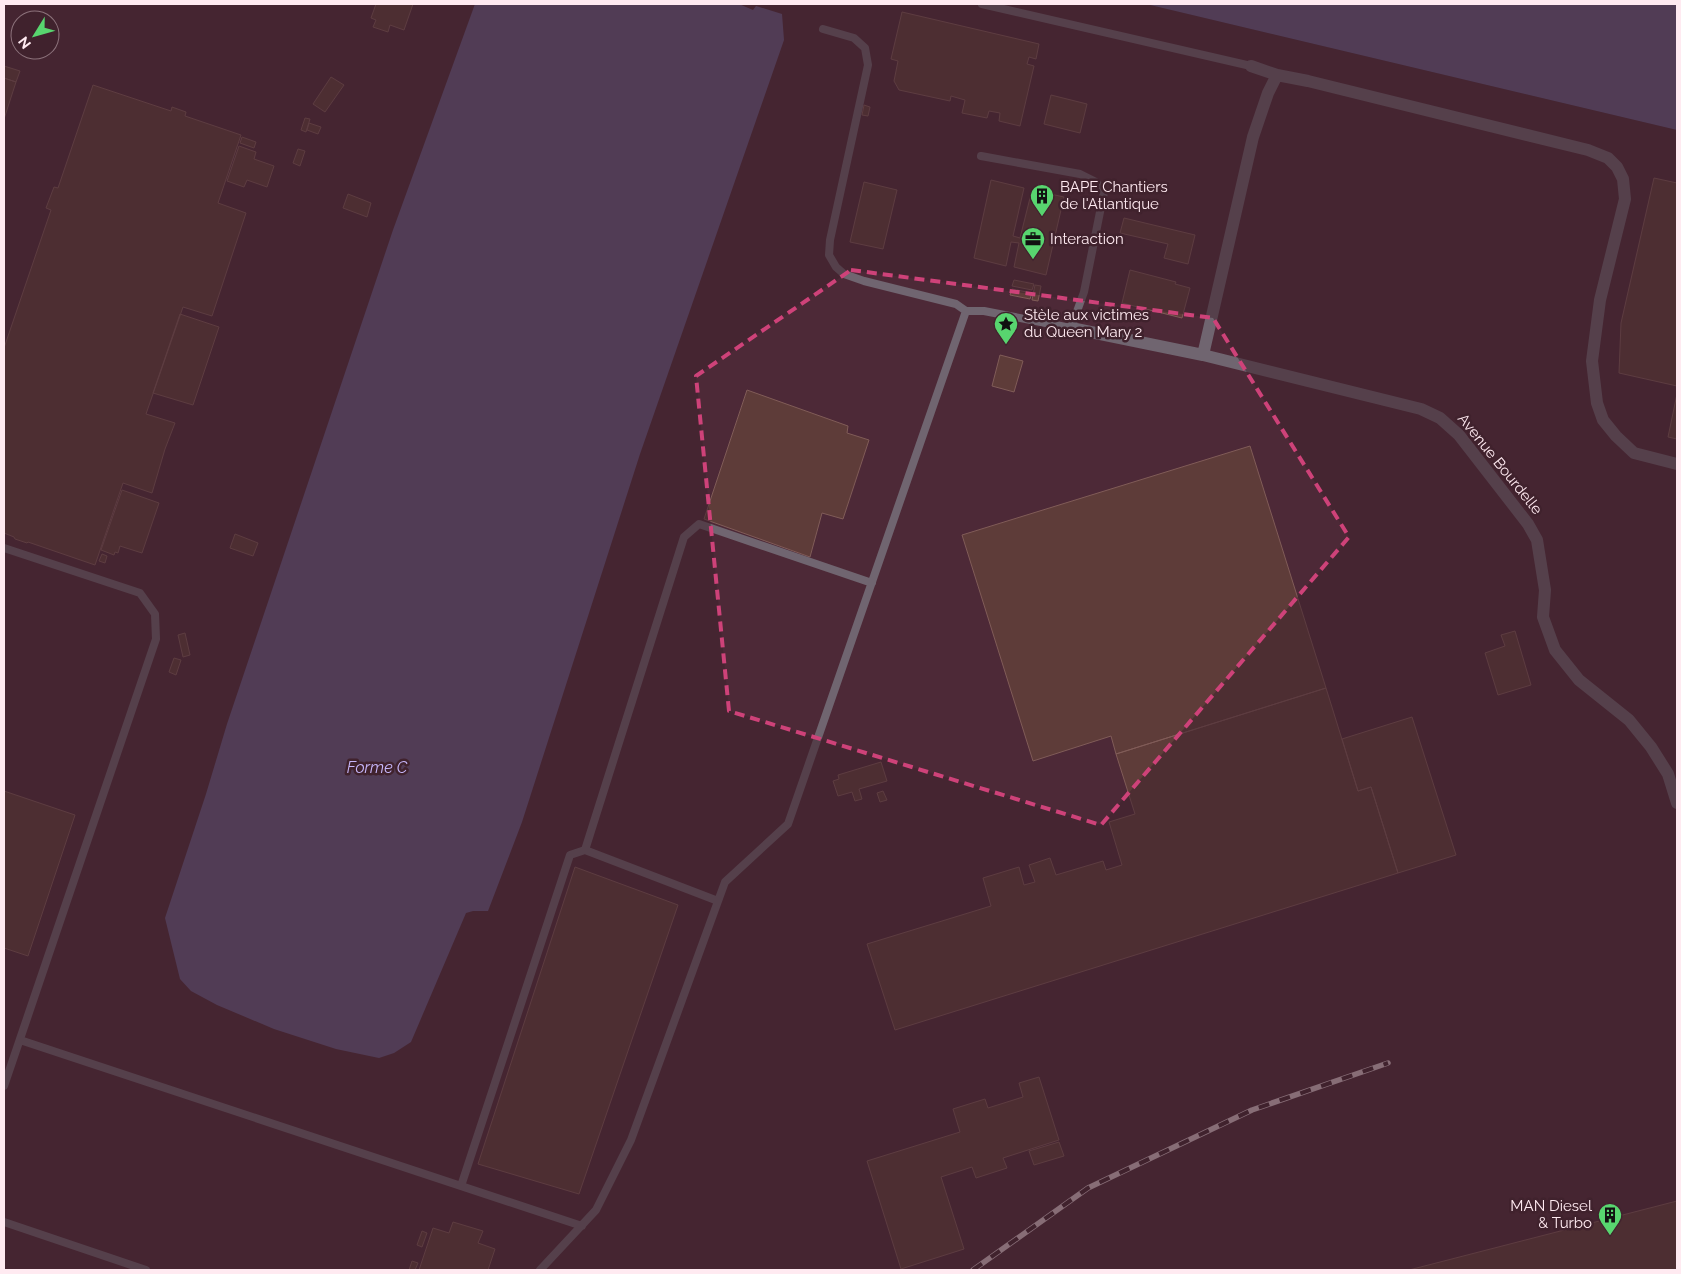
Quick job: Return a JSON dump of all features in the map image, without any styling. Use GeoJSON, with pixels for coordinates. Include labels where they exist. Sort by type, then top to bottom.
{"type":"FeatureCollection","features":[{"type":"Feature","properties":{"kind":"street"},"geometry":{"type":"LineString","coordinates":[[1250,66],[1277,75],[1588,150],[1608,158],[1617,167],[1623,180],[1625,199],[1600,300],[1592,361],[1597,403],[1603,420],[1634,453],[1677,464]]}},
{"type":"Feature","properties":{"kind":"street"},"geometry":{"type":"LineString","coordinates":[[1203,355],[1253,138],[1268,93],[1277,75]]}},
{"type":"Feature","properties":{"kind":"street","name":"Avenue Bourdelle"},"geometry":{"type":"LineString","coordinates":[[1071,328],[1203,355],[1421,409],[1440,418],[1459,435],[1528,524],[1537,540],[1545,590],[1543,617],[1555,650],[1579,680],[1629,720],[1651,747],[1668,774],[1677,803]]}},
{"type":"Feature","properties":{"kind":"lane"},"geometry":{"type":"LineString","coordinates":[[982,4],[1250,66]]}},
{"type":"Feature","properties":{"kind":"lane"},"geometry":{"type":"LineString","coordinates":[[823,29],[854,38],[865,48],[868,65],[830,240],[829,255],[836,267],[844,274],[864,281],[956,304],[966,311],[984,312],[1071,328],[1084,294],[1104,192],[1096,182],[1080,174],[981,156]]}},
{"type":"Feature","properties":{"kind":"lane"},"geometry":{"type":"LineString","coordinates":[[540,1270],[596,1210],[631,1140],[725,882],[788,824],[966,311]]}},
{"type":"Feature","properties":{"kind":"lane"},"geometry":{"type":"LineString","coordinates":[[585,850],[684,537],[700,524],[872,583]]}},
{"type":"Feature","properties":{"kind":"lane"},"geometry":{"type":"LineString","coordinates":[[4,548],[140,594],[155,614],[156,639],[4,1086]]}},
{"type":"Feature","properties":{"kind":"lane"},"geometry":{"type":"LineString","coordinates":[[461,1186],[570,855],[585,850],[718,901]]}},
{"type":"Feature","properties":{"kind":"lane"},"geometry":{"type":"LineString","coordinates":[[20,1040],[582,1226]]}},
{"type":"Feature","properties":{"kind":"lane"},"geometry":{"type":"LineString","coordinates":[[4,1222],[146,1270]]}},
{"type":"Feature","properties":{"kind":"highlighted area"},"geometry":{"type":"Polygon","coordinates":[[[851,270],[1213,318],[1349,537],[1101,825],[729,711],[696,376],[851,270]]]}},
{"type":"Feature","properties":{"kind":"shaded area"},"geometry":{"type":"Polygon","coordinates":[[[4,4],[1146,4],[1677,130],[1677,1270],[4,1270],[4,4]]]}},
{"type":"Feature","properties":{"kind":"water","name":"Forme C"},"geometry":{"type":"Polygon","coordinates":[[[475,4],[739,4],[753,10],[756,6],[782,14],[784,40],[640,454],[522,822],[488,911],[466,913],[411,1042],[394,1053],[379,1058],[336,1049],[274,1029],[217,1005],[191,991],[180,979],[165,918],[227,724],[393,230],[475,4]]]}},
{"type":"Feature","properties":{"kind":"water"},"geometry":{"type":"Polygon","coordinates":[[[1146,4],[1677,4],[1677,130],[1146,4]]]}},
{"type":"Feature","properties":{"kind":"building"},"geometry":{"type":"Polygon","coordinates":[[[376,4],[413,4],[404,30],[390,25],[388,32],[373,27],[376,20],[371,18],[376,4]]]}},
{"type":"Feature","properties":{"kind":"building"},"geometry":{"type":"Polygon","coordinates":[[[902,12],[1039,44],[1036,59],[1029,57],[1027,64],[1034,66],[1020,126],[999,121],[1000,113],[989,111],[987,118],[962,113],[965,100],[951,96],[950,101],[899,90],[894,81],[898,61],[891,59],[902,12]]]}},
{"type":"Feature","properties":{"kind":"building"},"geometry":{"type":"Polygon","coordinates":[[[4,66],[20,71],[16,82],[4,78],[4,66]]]}},
{"type":"Feature","properties":{"kind":"building"},"geometry":{"type":"Polygon","coordinates":[[[331,77],[344,85],[325,112],[313,104],[331,77]]]}},
{"type":"Feature","properties":{"kind":"building"},"geometry":{"type":"Polygon","coordinates":[[[4,78],[16,82],[4,119],[4,78]]]}},
{"type":"Feature","properties":{"kind":"building"},"geometry":{"type":"Polygon","coordinates":[[[93,85],[171,111],[172,107],[186,112],[185,116],[241,135],[218,203],[246,213],[212,316],[183,307],[146,414],[175,423],[152,493],[123,483],[95,565],[15,539],[4,533],[4,348],[51,210],[46,208],[54,187],[58,188],[93,85]]]}},
{"type":"Feature","properties":{"kind":"building"},"geometry":{"type":"Polygon","coordinates":[[[1051,95],[1087,104],[1080,133],[1044,124],[1051,95]]]}},
{"type":"Feature","properties":{"kind":"building"},"geometry":{"type":"Polygon","coordinates":[[[864,105],[870,107],[868,116],[862,115],[864,105]]]}},
{"type":"Feature","properties":{"kind":"building"},"geometry":{"type":"Polygon","coordinates":[[[305,118],[310,119],[306,132],[301,130],[305,118]]]}},
{"type":"Feature","properties":{"kind":"building"},"geometry":{"type":"Polygon","coordinates":[[[309,123],[321,127],[318,134],[307,130],[309,123]]]}},
{"type":"Feature","properties":{"kind":"building"},"geometry":{"type":"Polygon","coordinates":[[[242,137],[256,142],[254,148],[240,143],[242,137]]]}},
{"type":"Feature","properties":{"kind":"building"},"geometry":{"type":"Polygon","coordinates":[[[239,146],[256,152],[254,159],[274,166],[267,187],[247,180],[244,187],[227,181],[239,146]]]}},
{"type":"Feature","properties":{"kind":"building"},"geometry":{"type":"Polygon","coordinates":[[[298,149],[305,151],[300,166],[293,163],[298,149]]]}},
{"type":"Feature","properties":{"kind":"building"},"geometry":{"type":"Polygon","coordinates":[[[1654,178],[1677,183],[1677,386],[1619,373],[1621,323],[1654,178]]]}},
{"type":"Feature","properties":{"kind":"building","name":"BAPE Chantiers de l'Atlantique"},"geometry":{"type":"Polygon","coordinates":[[[991,180],[1024,188],[1013,236],[1020,238],[1032,190],[1064,197],[1046,275],[1014,267],[1019,243],[1011,242],[1006,266],[974,258],[991,180]]]}},
{"type":"Feature","properties":{"kind":"building"},"geometry":{"type":"Polygon","coordinates":[[[864,182],[897,190],[883,249],[850,242],[864,182]]]}},
{"type":"Feature","properties":{"kind":"building"},"geometry":{"type":"Polygon","coordinates":[[[348,194],[371,203],[367,217],[343,208],[348,194]]]}},
{"type":"Feature","properties":{"kind":"building"},"geometry":{"type":"Polygon","coordinates":[[[1124,218],[1195,235],[1188,264],[1164,258],[1168,244],[1120,233],[1124,218]]]}},
{"type":"Feature","properties":{"kind":"building"},"geometry":{"type":"Polygon","coordinates":[[[1130,270],[1176,282],[1175,284],[1190,288],[1182,318],[1122,303],[1130,270]]]}},
{"type":"Feature","properties":{"kind":"building"},"geometry":{"type":"Polygon","coordinates":[[[1014,280],[1034,284],[1032,290],[1012,286],[1014,280]]]}},
{"type":"Feature","properties":{"kind":"building"},"geometry":{"type":"Polygon","coordinates":[[[1035,285],[1041,286],[1038,301],[1032,300],[1035,285]]]}},
{"type":"Feature","properties":{"kind":"building"},"geometry":{"type":"Polygon","coordinates":[[[1012,289],[1032,293],[1030,299],[1010,295],[1012,289]]]}},
{"type":"Feature","properties":{"kind":"building"},"geometry":{"type":"Polygon","coordinates":[[[180,314],[219,327],[193,405],[153,393],[180,314]]]}},
{"type":"Feature","properties":{"kind":"building"},"geometry":{"type":"Polygon","coordinates":[[[1000,355],[1023,361],[1014,392],[992,386],[1000,355]]]}},
{"type":"Feature","properties":{"kind":"building"},"geometry":{"type":"Polygon","coordinates":[[[747,390],[848,426],[847,433],[869,440],[843,519],[822,513],[810,557],[704,519],[747,390]]]}},
{"type":"Feature","properties":{"kind":"building"},"geometry":{"type":"Polygon","coordinates":[[[1677,394],[1677,439],[1668,437],[1677,394]]]}},
{"type":"Feature","properties":{"kind":"building"},"geometry":{"type":"Polygon","coordinates":[[[1250,446],[1326,688],[1116,754],[1111,736],[1033,761],[962,535],[1250,446]]]}},
{"type":"Feature","properties":{"kind":"building"},"geometry":{"type":"Polygon","coordinates":[[[122,490],[159,503],[142,553],[120,546],[118,553],[115,552],[114,555],[101,550],[122,490]]]}},
{"type":"Feature","properties":{"kind":"building"},"geometry":{"type":"Polygon","coordinates":[[[235,534],[258,543],[253,556],[230,548],[235,534]]]}},
{"type":"Feature","properties":{"kind":"building"},"geometry":{"type":"Polygon","coordinates":[[[102,554],[107,556],[105,563],[99,561],[102,554]]]}},
{"type":"Feature","properties":{"kind":"building"},"geometry":{"type":"Polygon","coordinates":[[[1515,631],[1531,685],[1498,695],[1485,653],[1505,646],[1501,635],[1515,631]]]}},
{"type":"Feature","properties":{"kind":"building"},"geometry":{"type":"Polygon","coordinates":[[[185,633],[190,655],[183,657],[178,635],[185,633]]]}},
{"type":"Feature","properties":{"kind":"building"},"geometry":{"type":"Polygon","coordinates":[[[174,658],[181,660],[176,675],[169,672],[174,658]]]}},
{"type":"Feature","properties":{"kind":"building"},"geometry":{"type":"Polygon","coordinates":[[[1326,688],[1358,791],[1371,787],[1398,873],[895,1030],[867,944],[991,906],[983,878],[1019,867],[1024,885],[1035,882],[1029,865],[1050,858],[1056,875],[1103,861],[1106,870],[1122,865],[1109,822],[1135,814],[1116,754],[1326,688]]]}},
{"type":"Feature","properties":{"kind":"building"},"geometry":{"type":"Polygon","coordinates":[[[1412,717],[1456,855],[1398,873],[1371,787],[1358,791],[1342,739],[1412,717]]]}},
{"type":"Feature","properties":{"kind":"building"},"geometry":{"type":"Polygon","coordinates":[[[881,762],[887,781],[859,789],[862,799],[855,801],[852,792],[838,796],[833,781],[839,779],[838,775],[881,762]]]}},
{"type":"Feature","properties":{"kind":"building"},"geometry":{"type":"Polygon","coordinates":[[[4,791],[75,815],[28,956],[4,948],[4,791]]]}},
{"type":"Feature","properties":{"kind":"building"},"geometry":{"type":"Polygon","coordinates":[[[883,791],[887,800],[880,802],[877,793],[883,791]]]}},
{"type":"Feature","properties":{"kind":"building"},"geometry":{"type":"Polygon","coordinates":[[[575,867],[678,905],[579,1194],[478,1164],[575,867]]]}},
{"type":"Feature","properties":{"kind":"building"},"geometry":{"type":"Polygon","coordinates":[[[1039,1077],[1059,1140],[1003,1158],[1007,1168],[976,1178],[972,1167],[941,1177],[964,1249],[901,1269],[867,1161],[960,1132],[953,1109],[985,1099],[988,1108],[1023,1097],[1019,1083],[1039,1077]]]}},
{"type":"Feature","properties":{"kind":"building"},"geometry":{"type":"Polygon","coordinates":[[[1059,1142],[1064,1156],[1034,1165],[1029,1151],[1059,1142]]]}},
{"type":"Feature","properties":{"kind":"building","name":"MAN Diesel & Turbo"},"geometry":{"type":"Polygon","coordinates":[[[1677,1201],[1677,1270],[1409,1270],[1677,1201]]]}},
{"type":"Feature","properties":{"kind":"building"},"geometry":{"type":"Polygon","coordinates":[[[453,1222],[483,1231],[478,1243],[495,1249],[488,1270],[419,1270],[433,1228],[449,1233],[453,1222]]]}},
{"type":"Feature","properties":{"kind":"building"},"geometry":{"type":"Polygon","coordinates":[[[422,1231],[427,1233],[422,1247],[417,1245],[422,1231]]]}},
{"type":"Feature","properties":{"kind":"building"},"geometry":{"type":"Polygon","coordinates":[[[412,1261],[418,1263],[415,1270],[409,1270],[412,1261]]]}},
{"type":"Feature","properties":{"kind":"railway"},"geometry":{"type":"LineString","coordinates":[[973,1270],[1088,1188],[1252,1110],[1388,1063]]}},
{"type":"Feature","properties":{"kind":"place","name":"BAPE Chantiers de l'Atlantique"},"geometry":{"type":"Point","coordinates":[1042,217]}},
{"type":"Feature","properties":{"kind":"place","name":"Interaction"},"geometry":{"type":"Point","coordinates":[1033,260]}},
{"type":"Feature","properties":{"kind":"place","name":"Stèle aux victimes du Queen Mary 2"},"geometry":{"type":"Point","coordinates":[1006,345]}},
{"type":"Feature","properties":{"kind":"place","name":"MAN Diesel & Turbo"},"geometry":{"type":"Point","coordinates":[1610,1236]}}]}
